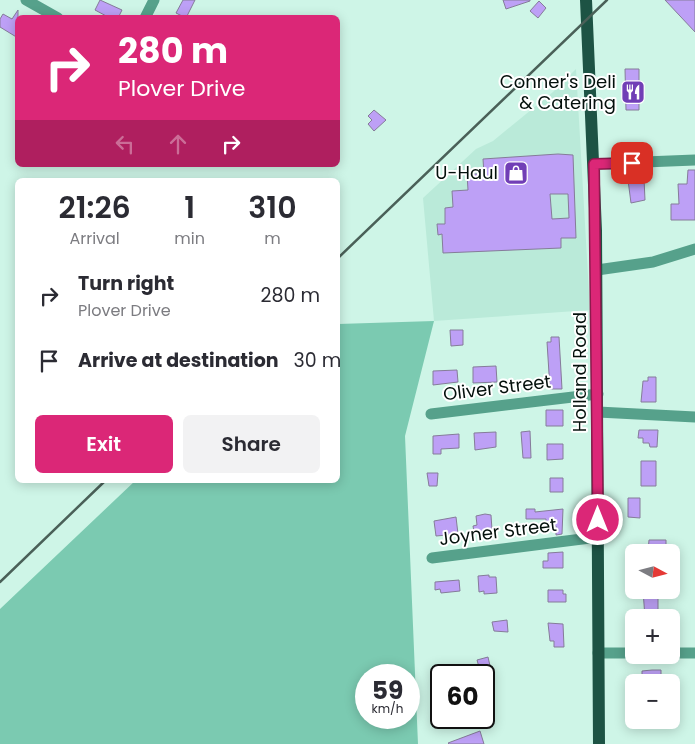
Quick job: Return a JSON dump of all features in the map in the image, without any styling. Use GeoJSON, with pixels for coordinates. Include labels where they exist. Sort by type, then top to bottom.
{"type":"FeatureCollection","features":[{"type":"Feature","properties":{"kind":"main road","name":"Holland Road"},"geometry":{"type":"LineString","coordinates":[[586,0],[597,270],[599,744]]}},
{"type":"Feature","properties":{"kind":"street"},"geometry":{"type":"LineString","coordinates":[[26,0],[53,15]]}},
{"type":"Feature","properties":{"kind":"street"},"geometry":{"type":"LineString","coordinates":[[146,15],[154,0]]}},
{"type":"Feature","properties":{"kind":"street"},"geometry":{"type":"LineString","coordinates":[[594,164],[695,160]]}},
{"type":"Feature","properties":{"kind":"street"},"geometry":{"type":"LineString","coordinates":[[597,270],[653,262],[695,249]]}},
{"type":"Feature","properties":{"kind":"street","name":"Oliver Street"},"geometry":{"type":"LineString","coordinates":[[431,414],[598,394]]}},
{"type":"Feature","properties":{"kind":"street"},"geometry":{"type":"LineString","coordinates":[[598,412],[695,417]]}},
{"type":"Feature","properties":{"kind":"street","name":"Joyner Street"},"geometry":{"type":"LineString","coordinates":[[432,558],[598,538]]}},
{"type":"Feature","properties":{"kind":"street"},"geometry":{"type":"LineString","coordinates":[[598,653],[625,653]]}},
{"type":"Feature","properties":{"kind":"street"},"geometry":{"type":"LineString","coordinates":[[680,653],[695,653]]}},
{"type":"Feature","properties":{"kind":"shaded area","name":"U-Haul"},"geometry":{"type":"Polygon","coordinates":[[[576,69],[590,310],[434,321],[423,198],[476,149],[493,141],[553,92],[576,69]]]}},
{"type":"Feature","properties":{"kind":"shaded area"},"geometry":{"type":"Polygon","coordinates":[[[434,321],[405,436],[415,664],[355,664],[355,729],[417,729],[418,744],[0,744],[0,609],[133,483],[340,483],[340,324],[434,321]]]}},
{"type":"Feature","properties":{"kind":"building"},"geometry":{"type":"Polygon","coordinates":[[[100,0],[122,10],[120,15],[104,15],[95,10],[100,0]]]}},
{"type":"Feature","properties":{"kind":"building"},"geometry":{"type":"Polygon","coordinates":[[[183,0],[195,0],[188,15],[176,13],[183,0]]]}},
{"type":"Feature","properties":{"kind":"building"},"geometry":{"type":"Polygon","coordinates":[[[503,0],[530,0],[530,1],[506,9],[503,0]]]}},
{"type":"Feature","properties":{"kind":"building"},"geometry":{"type":"Polygon","coordinates":[[[665,0],[695,0],[695,32],[665,0]]]}},
{"type":"Feature","properties":{"kind":"building"},"geometry":{"type":"Polygon","coordinates":[[[539,1],[546,8],[538,18],[530,11],[539,1]]]}},
{"type":"Feature","properties":{"kind":"building"},"geometry":{"type":"Polygon","coordinates":[[[18,10],[18,15],[15,15],[15,36],[0,27],[0,19],[3,14],[12,19],[18,10]]]}},
{"type":"Feature","properties":{"kind":"building"},"geometry":{"type":"Polygon","coordinates":[[[625,69],[639,69],[639,110],[626,110],[625,69]]]}},
{"type":"Feature","properties":{"kind":"building"},"geometry":{"type":"Polygon","coordinates":[[[374,110],[386,120],[374,131],[368,124],[372,120],[368,116],[374,110]]]}},
{"type":"Feature","properties":{"kind":"building"},"geometry":{"type":"Polygon","coordinates":[[[558,154],[573,155],[576,238],[561,238],[561,248],[443,253],[442,234],[438,235],[437,224],[445,224],[445,208],[453,207],[452,191],[468,190],[467,174],[484,174],[483,159],[558,154]],[[550,194],[552,219],[569,218],[568,194],[550,194]]]}},
{"type":"Feature","properties":{"kind":"building"},"geometry":{"type":"Polygon","coordinates":[[[688,170],[695,170],[695,220],[671,220],[671,204],[679,204],[678,184],[687,184],[688,170]]]}},
{"type":"Feature","properties":{"kind":"building"},"geometry":{"type":"Polygon","coordinates":[[[644,179],[645,200],[631,203],[628,180],[644,179]]]}},
{"type":"Feature","properties":{"kind":"building"},"geometry":{"type":"Polygon","coordinates":[[[450,330],[463,330],[463,345],[451,346],[450,330]]]}},
{"type":"Feature","properties":{"kind":"building"},"geometry":{"type":"Polygon","coordinates":[[[551,337],[559,337],[562,389],[550,389],[547,342],[551,342],[551,337]]]}},
{"type":"Feature","properties":{"kind":"building"},"geometry":{"type":"Polygon","coordinates":[[[496,366],[497,382],[473,383],[473,367],[496,366]]]}},
{"type":"Feature","properties":{"kind":"building"},"geometry":{"type":"Polygon","coordinates":[[[457,370],[458,382],[433,385],[433,371],[457,370]]]}},
{"type":"Feature","properties":{"kind":"building"},"geometry":{"type":"Polygon","coordinates":[[[648,377],[656,377],[656,402],[641,402],[643,381],[648,381],[648,377]]]}},
{"type":"Feature","properties":{"kind":"building"},"geometry":{"type":"Polygon","coordinates":[[[546,410],[563,410],[563,426],[546,426],[546,410]]]}},
{"type":"Feature","properties":{"kind":"building"},"geometry":{"type":"Polygon","coordinates":[[[639,430],[658,430],[657,447],[650,447],[649,443],[643,443],[643,438],[638,438],[639,430]]]}},
{"type":"Feature","properties":{"kind":"building"},"geometry":{"type":"Polygon","coordinates":[[[530,431],[531,458],[523,458],[521,432],[530,431]]]}},
{"type":"Feature","properties":{"kind":"building"},"geometry":{"type":"Polygon","coordinates":[[[496,432],[496,447],[475,450],[474,433],[496,432]]]}},
{"type":"Feature","properties":{"kind":"building"},"geometry":{"type":"Polygon","coordinates":[[[459,434],[459,448],[441,449],[441,454],[433,454],[433,436],[459,434]]]}},
{"type":"Feature","properties":{"kind":"building"},"geometry":{"type":"Polygon","coordinates":[[[547,444],[563,444],[563,459],[547,460],[547,444]]]}},
{"type":"Feature","properties":{"kind":"building"},"geometry":{"type":"Polygon","coordinates":[[[641,461],[656,461],[656,486],[641,486],[641,461]]]}},
{"type":"Feature","properties":{"kind":"building"},"geometry":{"type":"Polygon","coordinates":[[[427,473],[438,473],[437,486],[429,486],[427,473]]]}},
{"type":"Feature","properties":{"kind":"building"},"geometry":{"type":"Polygon","coordinates":[[[550,478],[563,478],[563,492],[550,492],[550,478]]]}},
{"type":"Feature","properties":{"kind":"building"},"geometry":{"type":"Polygon","coordinates":[[[628,498],[640,498],[640,518],[628,517],[628,498]]]}},
{"type":"Feature","properties":{"kind":"building"},"geometry":{"type":"Polygon","coordinates":[[[526,509],[535,509],[535,512],[563,509],[562,534],[556,535],[556,526],[546,526],[546,519],[526,519],[526,509]]]}},
{"type":"Feature","properties":{"kind":"building"},"geometry":{"type":"Polygon","coordinates":[[[491,515],[492,530],[474,532],[473,526],[477,525],[476,516],[491,515]]]}},
{"type":"Feature","properties":{"kind":"building"},"geometry":{"type":"Polygon","coordinates":[[[456,517],[458,534],[436,536],[434,521],[456,517]]]}},
{"type":"Feature","properties":{"kind":"building"},"geometry":{"type":"Polygon","coordinates":[[[649,540],[666,540],[666,544],[649,544],[649,540]]]}},
{"type":"Feature","properties":{"kind":"building"},"geometry":{"type":"Polygon","coordinates":[[[563,552],[563,568],[543,568],[543,561],[548,561],[548,553],[563,552]]]}},
{"type":"Feature","properties":{"kind":"building"},"geometry":{"type":"Polygon","coordinates":[[[489,575],[489,577],[496,577],[497,593],[484,594],[484,591],[479,592],[478,576],[489,575]]]}},
{"type":"Feature","properties":{"kind":"building"},"geometry":{"type":"Polygon","coordinates":[[[459,580],[460,591],[441,593],[440,589],[435,590],[435,582],[459,580]]]}},
{"type":"Feature","properties":{"kind":"building"},"geometry":{"type":"Polygon","coordinates":[[[548,590],[563,590],[563,594],[566,594],[566,602],[548,602],[548,590]]]}},
{"type":"Feature","properties":{"kind":"building"},"geometry":{"type":"Polygon","coordinates":[[[644,599],[658,599],[658,609],[644,609],[644,599]]]}},
{"type":"Feature","properties":{"kind":"building"},"geometry":{"type":"Polygon","coordinates":[[[507,620],[508,632],[494,631],[492,622],[507,620]]]}},
{"type":"Feature","properties":{"kind":"building"},"geometry":{"type":"Polygon","coordinates":[[[548,623],[563,624],[564,647],[554,647],[554,641],[550,641],[548,623]]]}},
{"type":"Feature","properties":{"kind":"building"},"geometry":{"type":"Polygon","coordinates":[[[488,657],[490,664],[478,664],[477,660],[488,657]]]}},
{"type":"Feature","properties":{"kind":"building"},"geometry":{"type":"Polygon","coordinates":[[[661,670],[661,674],[642,674],[642,671],[661,670]]]}},
{"type":"Feature","properties":{"kind":"building"},"geometry":{"type":"Polygon","coordinates":[[[480,731],[484,744],[448,743],[480,731]]]}},
{"type":"Feature","properties":{"kind":"railway"},"geometry":{"type":"LineString","coordinates":[[340,256],[607,0]]}},
{"type":"Feature","properties":{"kind":"railway"},"geometry":{"type":"LineString","coordinates":[[0,582],[103,483]]}},
{"type":"Feature","properties":{"kind":"place","name":"Conner's Deli & Catering"},"geometry":{"type":"Point","coordinates":[633,92]}},
{"type":"Feature","properties":{"kind":"place","name":"U-Haul"},"geometry":{"type":"Point","coordinates":[516,173]}},
{"type":"Feature","properties":{"kind":"route"},"geometry":{"type":"LineString","coordinates":[[598,520],[597,270],[594,164],[632,163]]}}]}
